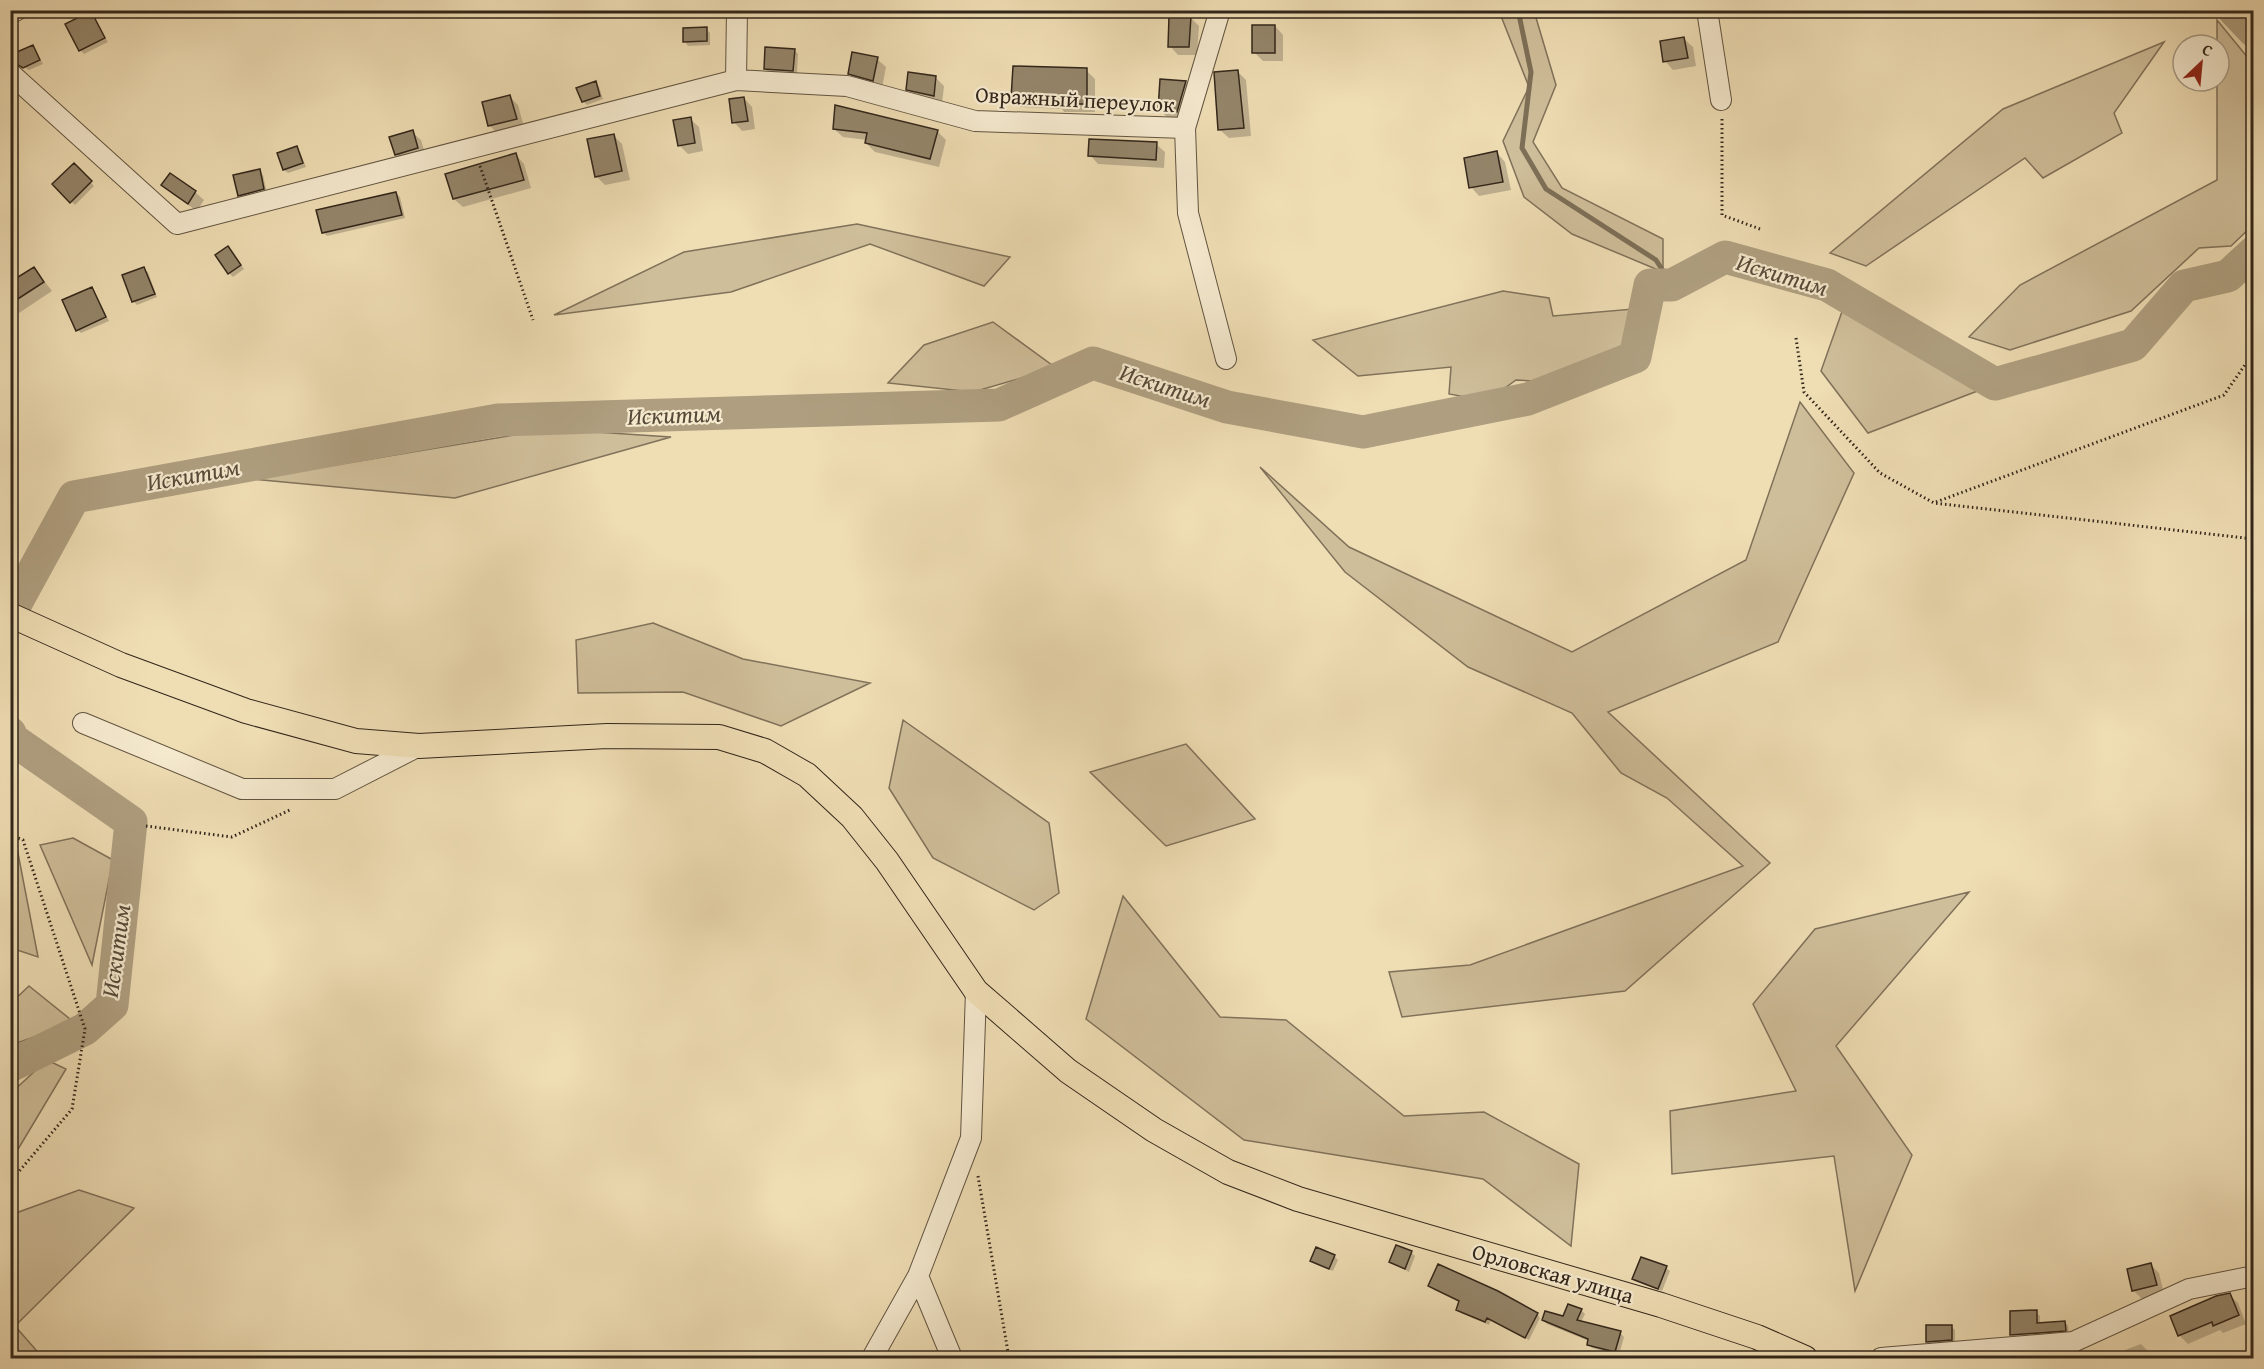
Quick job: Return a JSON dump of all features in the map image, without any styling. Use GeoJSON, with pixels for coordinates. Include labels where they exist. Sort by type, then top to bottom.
{"type":"FeatureCollection","features":[{"type":"Feature","properties":{"kind":"main road","name":"Орловская улица"},"geometry":{"type":"LineString","coordinates":[[10,615],[121,665],[246,711],[356,741],[419,746],[607,736],[719,737],[765,751],[807,775],[852,817],[887,861],[976,991],[1068,1071],[1154,1130],[1228,1172],[1298,1198],[1661,1305],[1757,1336],[1805,1359]]}},
{"type":"Feature","properties":{"kind":"street"},"geometry":{"type":"LineString","coordinates":[[10,14],[17,10]]}},
{"type":"Feature","properties":{"kind":"street"},"geometry":{"type":"LineString","coordinates":[[736,80],[737,10]]}},
{"type":"Feature","properties":{"kind":"street","name":"Овражный переулок"},"geometry":{"type":"LineString","coordinates":[[10,73],[177,224],[736,80],[847,86],[975,121],[1185,129],[1220,10]]}},
{"type":"Feature","properties":{"kind":"street"},"geometry":{"type":"LineString","coordinates":[[1707,10],[1721,100]]}},
{"type":"Feature","properties":{"kind":"street"},"geometry":{"type":"LineString","coordinates":[[1185,129],[1188,213],[1226,359]]}},
{"type":"Feature","properties":{"kind":"street"},"geometry":{"type":"LineString","coordinates":[[83,723],[242,789],[335,789],[419,746]]}},
{"type":"Feature","properties":{"kind":"street"},"geometry":{"type":"LineString","coordinates":[[872,1358],[918,1276],[971,1138],[976,991]]}},
{"type":"Feature","properties":{"kind":"street"},"geometry":{"type":"LineString","coordinates":[[918,1276],[952,1359]]}},
{"type":"Feature","properties":{"kind":"street"},"geometry":{"type":"LineString","coordinates":[[1881,1359],[2077,1350],[2189,1289],[2253,1276]]}},
{"type":"Feature","properties":{"kind":"path"},"geometry":{"type":"LineString","coordinates":[[1721,100],[1722,215],[1760,229]]}},
{"type":"Feature","properties":{"kind":"path"},"geometry":{"type":"LineString","coordinates":[[473,147],[533,320]]}},
{"type":"Feature","properties":{"kind":"path"},"geometry":{"type":"LineString","coordinates":[[1796,338],[1804,392],[1880,473],[1934,503],[2253,539]]}},
{"type":"Feature","properties":{"kind":"path"},"geometry":{"type":"LineString","coordinates":[[1934,503],[2224,395],[2253,352]]}},
{"type":"Feature","properties":{"kind":"path"},"geometry":{"type":"LineString","coordinates":[[2251,357],[2253,368]]}},
{"type":"Feature","properties":{"kind":"path"},"geometry":{"type":"LineString","coordinates":[[146,826],[232,837],[294,808]]}},
{"type":"Feature","properties":{"kind":"path"},"geometry":{"type":"LineString","coordinates":[[10,835],[23,840],[85,1029],[72,1110],[10,1182]]}},
{"type":"Feature","properties":{"kind":"path"},"geometry":{"type":"LineString","coordinates":[[977,1173],[1009,1359]]}},
{"type":"Feature","properties":{"kind":"shaded area"},"geometry":{"type":"Polygon","coordinates":[[[1499,11],[1534,11],[1556,85],[1533,142],[1562,188],[1663,239],[1663,272],[1572,234],[1524,197],[1503,141],[1529,87],[1499,11]]]}},
{"type":"Feature","properties":{"kind":"shaded area"},"geometry":{"type":"Polygon","coordinates":[[[2217,20],[2228,33],[2217,33],[2217,20]]]}},
{"type":"Feature","properties":{"kind":"shaded area"},"geometry":{"type":"Polygon","coordinates":[[[2231,37],[2253,64],[2253,225],[2231,246],[2199,248],[2131,311],[2010,350],[1969,337],[2020,285],[2217,180],[2217,93],[2231,93],[2231,37]]]}},
{"type":"Feature","properties":{"kind":"shaded area"},"geometry":{"type":"Polygon","coordinates":[[[2164,42],[2114,113],[2122,133],[2043,178],[2025,158],[1866,266],[1830,253],[2003,109],[2164,42]]]}},
{"type":"Feature","properties":{"kind":"shaded area"},"geometry":{"type":"Polygon","coordinates":[[[857,224],[1010,257],[984,286],[870,244],[731,292],[554,315],[684,252],[857,224]]]}},
{"type":"Feature","properties":{"kind":"shaded area"},"geometry":{"type":"Polygon","coordinates":[[[1503,291],[1549,298],[1553,316],[1633,309],[1622,350],[1551,382],[1516,380],[1487,401],[1449,394],[1451,367],[1358,376],[1313,340],[1503,291]]]}},
{"type":"Feature","properties":{"kind":"shaded area"},"geometry":{"type":"Polygon","coordinates":[[[1844,306],[1980,390],[1868,433],[1821,371],[1844,306]]]}},
{"type":"Feature","properties":{"kind":"shaded area"},"geometry":{"type":"Polygon","coordinates":[[[993,322],[1056,368],[973,392],[888,383],[924,345],[993,322]]]}},
{"type":"Feature","properties":{"kind":"shaded area"},"geometry":{"type":"Polygon","coordinates":[[[1800,402],[1854,473],[1778,642],[1608,712],[1770,863],[1625,991],[1402,1017],[1389,972],[1470,965],[1743,866],[1667,798],[1621,773],[1572,713],[1468,667],[1345,572],[1260,467],[1349,547],[1572,652],[1746,560],[1800,402]]]}},
{"type":"Feature","properties":{"kind":"shaded area"},"geometry":{"type":"Polygon","coordinates":[[[550,429],[671,437],[455,498],[251,479],[550,429]]]}},
{"type":"Feature","properties":{"kind":"shaded area"},"geometry":{"type":"Polygon","coordinates":[[[653,623],[743,659],[870,683],[781,726],[683,692],[578,693],[576,640],[653,623]]]}},
{"type":"Feature","properties":{"kind":"shaded area"},"geometry":{"type":"Polygon","coordinates":[[[903,720],[1049,823],[1059,893],[1034,910],[933,858],[889,788],[903,720]]]}},
{"type":"Feature","properties":{"kind":"shaded area"},"geometry":{"type":"Polygon","coordinates":[[[1186,744],[1255,819],[1166,846],[1090,772],[1186,744]]]}},
{"type":"Feature","properties":{"kind":"shaded area"},"geometry":{"type":"Polygon","coordinates":[[[73,838],[113,860],[92,965],[40,845],[73,838]]]}},
{"type":"Feature","properties":{"kind":"shaded area"},"geometry":{"type":"Polygon","coordinates":[[[11,845],[17,848],[38,957],[11,948],[11,845]]]}},
{"type":"Feature","properties":{"kind":"shaded area"},"geometry":{"type":"Polygon","coordinates":[[[1969,892],[1836,1046],[1912,1155],[1855,1291],[1834,1156],[1672,1174],[1670,1111],[1796,1091],[1753,1004],[1815,929],[1969,892]]]}},
{"type":"Feature","properties":{"kind":"shaded area"},"geometry":{"type":"Polygon","coordinates":[[[1123,896],[1220,1017],[1286,1020],[1404,1116],[1484,1112],[1579,1164],[1571,1246],[1483,1179],[1244,1140],[1086,1019],[1123,896]]]}},
{"type":"Feature","properties":{"kind":"shaded area"},"geometry":{"type":"Polygon","coordinates":[[[29,986],[75,1023],[11,1045],[11,1003],[29,986]]]}},
{"type":"Feature","properties":{"kind":"shaded area"},"geometry":{"type":"Polygon","coordinates":[[[47,1060],[66,1069],[11,1161],[11,1093],[47,1060]]]}},
{"type":"Feature","properties":{"kind":"shaded area"},"geometry":{"type":"Polygon","coordinates":[[[79,1190],[134,1208],[15,1326],[43,1358],[11,1358],[11,1219],[16,1213],[79,1190]]]}},
{"type":"Feature","properties":{"kind":"building"},"geometry":{"type":"Polygon","coordinates":[[[91,11],[105,38],[79,51],[65,24],[91,11]]]}},
{"type":"Feature","properties":{"kind":"building"},"geometry":{"type":"Polygon","coordinates":[[[1169,16],[1191,16],[1189,47],[1168,47],[1169,16]]]}},
{"type":"Feature","properties":{"kind":"building"},"geometry":{"type":"Polygon","coordinates":[[[1252,25],[1275,25],[1275,53],[1252,53],[1252,25]]]}},
{"type":"Feature","properties":{"kind":"building"},"geometry":{"type":"Polygon","coordinates":[[[707,27],[707,41],[683,42],[683,28],[707,27]]]}},
{"type":"Feature","properties":{"kind":"building"},"geometry":{"type":"Polygon","coordinates":[[[1684,37],[1688,58],[1663,62],[1660,41],[1684,37]]]}},
{"type":"Feature","properties":{"kind":"building"},"geometry":{"type":"Polygon","coordinates":[[[33,45],[40,60],[23,68],[11,61],[10,55],[33,45]]]}},
{"type":"Feature","properties":{"kind":"building"},"geometry":{"type":"Polygon","coordinates":[[[765,47],[795,49],[793,71],[764,69],[765,47]]]}},
{"type":"Feature","properties":{"kind":"building"},"geometry":{"type":"Polygon","coordinates":[[[852,52],[878,57],[873,81],[848,74],[852,52]]]}},
{"type":"Feature","properties":{"kind":"building"},"geometry":{"type":"Polygon","coordinates":[[[1013,66],[1087,68],[1087,104],[1054,104],[1054,101],[1011,99],[1013,66]]]}},
{"type":"Feature","properties":{"kind":"building"},"geometry":{"type":"Polygon","coordinates":[[[1238,70],[1244,128],[1218,130],[1214,72],[1238,70]]]}},
{"type":"Feature","properties":{"kind":"building"},"geometry":{"type":"Polygon","coordinates":[[[908,72],[936,76],[934,96],[906,90],[908,72]]]}},
{"type":"Feature","properties":{"kind":"building"},"geometry":{"type":"Polygon","coordinates":[[[1160,79],[1186,81],[1177,112],[1158,110],[1160,79]]]}},
{"type":"Feature","properties":{"kind":"building"},"geometry":{"type":"Polygon","coordinates":[[[596,81],[600,96],[582,102],[576,88],[596,81]]]}},
{"type":"Feature","properties":{"kind":"building"},"geometry":{"type":"Polygon","coordinates":[[[510,95],[517,119],[488,126],[482,102],[510,95]]]}},
{"type":"Feature","properties":{"kind":"building"},"geometry":{"type":"Polygon","coordinates":[[[744,97],[748,121],[732,123],[729,99],[744,97]]]}},
{"type":"Feature","properties":{"kind":"building"},"geometry":{"type":"Polygon","coordinates":[[[835,105],[938,130],[930,159],[865,143],[867,133],[833,129],[835,105]]]}},
{"type":"Feature","properties":{"kind":"building"},"geometry":{"type":"Polygon","coordinates":[[[691,117],[695,143],[678,146],[673,120],[691,117]]]}},
{"type":"Feature","properties":{"kind":"building"},"geometry":{"type":"Polygon","coordinates":[[[413,130],[418,148],[395,155],[389,137],[413,130]]]}},
{"type":"Feature","properties":{"kind":"building"},"geometry":{"type":"Polygon","coordinates":[[[614,134],[622,171],[595,177],[587,139],[614,134]]]}},
{"type":"Feature","properties":{"kind":"building"},"geometry":{"type":"Polygon","coordinates":[[[1089,139],[1157,142],[1156,160],[1088,156],[1089,139]]]}},
{"type":"Feature","properties":{"kind":"building"},"geometry":{"type":"Polygon","coordinates":[[[297,146],[303,163],[283,170],[277,153],[297,146]]]}},
{"type":"Feature","properties":{"kind":"building"},"geometry":{"type":"Polygon","coordinates":[[[1497,151],[1503,182],[1469,188],[1464,158],[1497,151]]]}},
{"type":"Feature","properties":{"kind":"building"},"geometry":{"type":"Polygon","coordinates":[[[516,153],[524,180],[453,199],[445,174],[516,153]]]}},
{"type":"Feature","properties":{"kind":"building"},"geometry":{"type":"Polygon","coordinates":[[[74,163],[92,181],[70,203],[52,184],[74,163]]]}},
{"type":"Feature","properties":{"kind":"building"},"geometry":{"type":"Polygon","coordinates":[[[260,169],[264,189],[238,196],[233,175],[260,169]]]}},
{"type":"Feature","properties":{"kind":"building"},"geometry":{"type":"Polygon","coordinates":[[[170,173],[196,191],[188,204],[161,185],[170,173]]]}},
{"type":"Feature","properties":{"kind":"building"},"geometry":{"type":"Polygon","coordinates":[[[396,192],[402,215],[322,233],[316,210],[396,192]]]}},
{"type":"Feature","properties":{"kind":"building"},"geometry":{"type":"Polygon","coordinates":[[[228,246],[241,265],[228,274],[215,255],[228,246]]]}},
{"type":"Feature","properties":{"kind":"building"},"geometry":{"type":"Polygon","coordinates":[[[34,267],[44,282],[10,304],[10,282],[34,267]]]}},
{"type":"Feature","properties":{"kind":"building"},"geometry":{"type":"Polygon","coordinates":[[[144,267],[155,294],[132,302],[122,275],[144,267]]]}},
{"type":"Feature","properties":{"kind":"building"},"geometry":{"type":"Polygon","coordinates":[[[92,287],[106,317],[76,331],[62,300],[92,287]]]}},
{"type":"Feature","properties":{"kind":"building"},"geometry":{"type":"Polygon","coordinates":[[[1396,1245],[1412,1251],[1405,1269],[1389,1262],[1396,1245]]]}},
{"type":"Feature","properties":{"kind":"building"},"geometry":{"type":"Polygon","coordinates":[[[1316,1247],[1335,1255],[1329,1269],[1310,1261],[1316,1247]]]}},
{"type":"Feature","properties":{"kind":"building"},"geometry":{"type":"Polygon","coordinates":[[[1641,1257],[1667,1266],[1658,1289],[1632,1279],[1641,1257]]]}},
{"type":"Feature","properties":{"kind":"building"},"geometry":{"type":"Polygon","coordinates":[[[2151,1263],[2157,1285],[2132,1291],[2127,1269],[2151,1263]]]}},
{"type":"Feature","properties":{"kind":"building"},"geometry":{"type":"Polygon","coordinates":[[[1438,1264],[1498,1291],[1538,1313],[1525,1338],[1487,1318],[1485,1322],[1456,1310],[1459,1301],[1428,1286],[1438,1264]]]}},
{"type":"Feature","properties":{"kind":"building"},"geometry":{"type":"Polygon","coordinates":[[[2230,1293],[2239,1315],[2213,1326],[2212,1322],[2178,1336],[2170,1316],[2216,1296],[2230,1293]]]}},
{"type":"Feature","properties":{"kind":"building"},"geometry":{"type":"Polygon","coordinates":[[[1568,1304],[1582,1309],[1577,1320],[1621,1331],[1615,1352],[1587,1345],[1588,1339],[1542,1320],[1545,1311],[1563,1316],[1568,1304]]]}},
{"type":"Feature","properties":{"kind":"building"},"geometry":{"type":"Polygon","coordinates":[[[2037,1310],[2037,1323],[2065,1321],[2066,1331],[2010,1335],[2010,1311],[2037,1310]]]}},
{"type":"Feature","properties":{"kind":"building"},"geometry":{"type":"Polygon","coordinates":[[[1926,1325],[1952,1325],[1952,1340],[1926,1342],[1926,1325]]]}},
{"type":"Feature","properties":{"kind":"waterway"},"geometry":{"type":"LineString","coordinates":[[1518,10],[1531,72],[1522,148],[1546,189],[1656,260],[1672,285]]}},
{"type":"Feature","properties":{"kind":"waterway","name":"Искитим"},"geometry":{"type":"LineString","coordinates":[[2234,10],[2254,31]]}},
{"type":"Feature","properties":{"kind":"waterway","name":"Искитим"},"geometry":{"type":"LineString","coordinates":[[10,614],[74,497],[498,420],[999,405],[1093,363],[1227,407],[1363,432],[1528,399],[1635,357],[1650,285],[1672,285],[1725,257],[1827,285],[1995,384],[2133,345],[2184,286],[2228,276],[2254,252]]}},
{"type":"Feature","properties":{"kind":"waterway","name":"Искитим"},"geometry":{"type":"LineString","coordinates":[[10,733],[12,739],[131,822],[112,1005],[85,1029],[10,1066]]}}]}
